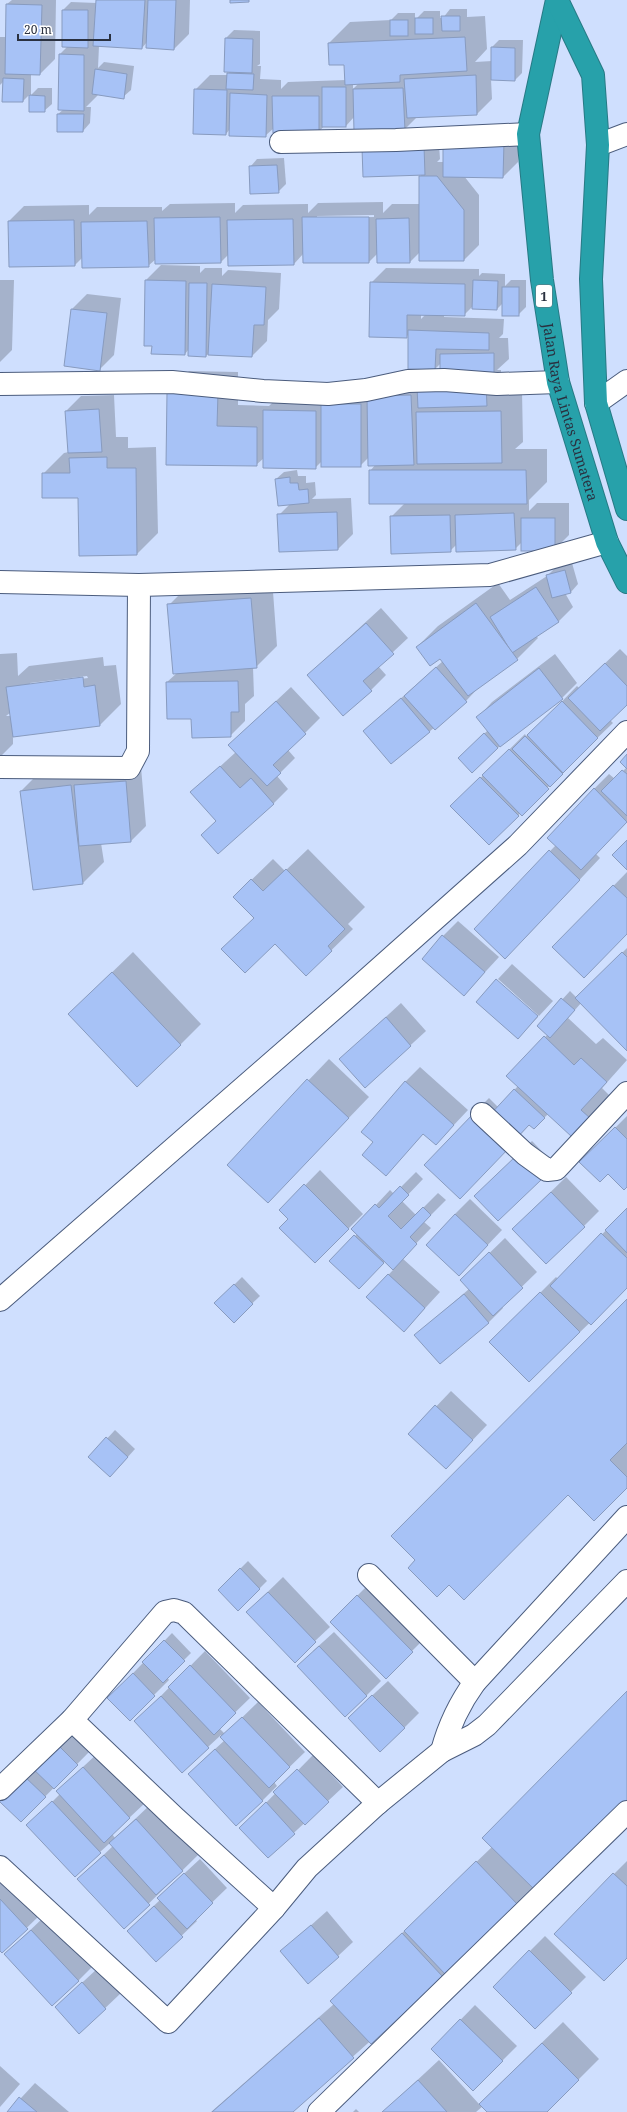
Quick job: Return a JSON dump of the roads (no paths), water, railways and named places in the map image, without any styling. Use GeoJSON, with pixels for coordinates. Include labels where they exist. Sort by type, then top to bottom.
{"type":"FeatureCollection","features":[{"type":"Feature","properties":{"kind":"highway","name":"Jalan Raya Lintas Sumatera"},"geometry":{"type":"LineString","coordinates":[[557,0],[528,134],[542,280],[558,382],[607,542],[627,582]]}},
{"type":"Feature","properties":{"kind":"highway","name":"Jalan Raya Lintas Sumatera"},"geometry":{"type":"LineString","coordinates":[[557,0],[593,75],[598,145],[592,279],[596,403],[627,509]]}},
{"type":"Feature","properties":{"kind":"street"},"geometry":{"type":"LineString","coordinates":[[281,142],[396,140],[528,134]]}},
{"type":"Feature","properties":{"kind":"street"},"geometry":{"type":"LineString","coordinates":[[598,145],[627,134]]}},
{"type":"Feature","properties":{"kind":"street"},"geometry":{"type":"LineString","coordinates":[[0,384],[172,382],[263,391],[328,394],[366,390],[408,381],[444,380],[497,384],[558,382]]}},
{"type":"Feature","properties":{"kind":"street"},"geometry":{"type":"LineString","coordinates":[[596,403],[627,381]]}},
{"type":"Feature","properties":{"kind":"street"},"geometry":{"type":"LineString","coordinates":[[0,582],[139,585],[490,575],[607,542]]}},
{"type":"Feature","properties":{"kind":"street"},"geometry":{"type":"LineString","coordinates":[[0,767],[129,768],[138,751],[139,585]]}},
{"type":"Feature","properties":{"kind":"street"},"geometry":{"type":"LineString","coordinates":[[0,1300],[518,845],[627,732]]}},
{"type":"Feature","properties":{"kind":"street"},"geometry":{"type":"LineString","coordinates":[[482,1114],[526,1154],[547,1170],[556,1169],[627,1093]]}},
{"type":"Feature","properties":{"kind":"street"},"geometry":{"type":"LineString","coordinates":[[442,1751],[454,1714],[461,1701],[475,1682],[627,1517]]}},
{"type":"Feature","properties":{"kind":"street"},"geometry":{"type":"LineString","coordinates":[[370,1575],[475,1682]]}},
{"type":"Feature","properties":{"kind":"street"},"geometry":{"type":"LineString","coordinates":[[0,1867],[168,2022],[274,1908],[307,1868],[378,1803],[442,1751],[474,1736],[487,1725],[627,1581]]}},
{"type":"Feature","properties":{"kind":"street"},"geometry":{"type":"LineString","coordinates":[[0,1789],[72,1720],[165,1612],[174,1610],[184,1613],[378,1803]]}},
{"type":"Feature","properties":{"kind":"street"},"geometry":{"type":"LineString","coordinates":[[72,1720],[176,1819],[274,1908]]}},
{"type":"Feature","properties":{"kind":"street"},"geometry":{"type":"LineString","coordinates":[[319,2112],[627,1812]]}}]}
